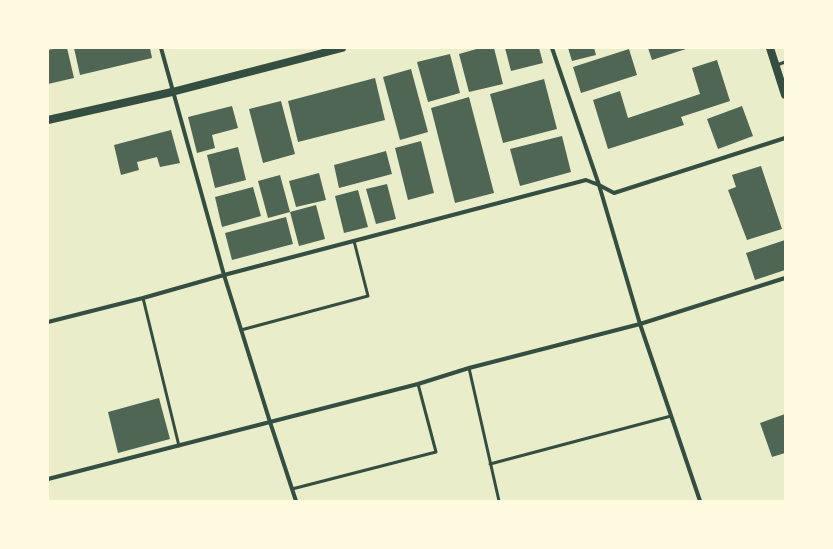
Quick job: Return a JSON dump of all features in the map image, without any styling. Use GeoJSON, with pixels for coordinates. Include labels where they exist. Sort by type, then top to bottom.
{"type":"FeatureCollection","features":[{"type":"Feature","properties":{"kind":"main road"},"geometry":{"type":"LineString","coordinates":[[48,120],[172,92],[342,48]]}},
{"type":"Feature","properties":{"kind":"main road"},"geometry":{"type":"LineString","coordinates":[[770,48],[785,95]]}},
{"type":"Feature","properties":{"kind":"street"},"geometry":{"type":"LineString","coordinates":[[161,48],[224,275],[296,501]]}},
{"type":"Feature","properties":{"kind":"street"},"geometry":{"type":"LineString","coordinates":[[552,48],[599,185],[640,324],[700,501]]}},
{"type":"Feature","properties":{"kind":"street"},"geometry":{"type":"LineString","coordinates":[[48,322],[586,180],[614,193],[785,138]]}},
{"type":"Feature","properties":{"kind":"street"},"geometry":{"type":"LineString","coordinates":[[48,479],[418,384],[468,368],[640,324],[785,278]]}},
{"type":"Feature","properties":{"kind":"lane"},"geometry":{"type":"LineString","coordinates":[[775,66],[785,62]]}},
{"type":"Feature","properties":{"kind":"lane"},"geometry":{"type":"LineString","coordinates":[[241,330],[368,296],[354,241]]}},
{"type":"Feature","properties":{"kind":"lane"},"geometry":{"type":"LineString","coordinates":[[143,298],[179,446]]}},
{"type":"Feature","properties":{"kind":"lane"},"geometry":{"type":"LineString","coordinates":[[468,368],[499,501]]}},
{"type":"Feature","properties":{"kind":"lane"},"geometry":{"type":"LineString","coordinates":[[292,489],[436,452],[418,384]]}},
{"type":"Feature","properties":{"kind":"lane"},"geometry":{"type":"LineString","coordinates":[[490,464],[671,416]]}},
{"type":"Feature","properties":{"kind":"building"},"geometry":{"type":"Polygon","coordinates":[[[67,48],[74,78],[48,84],[48,50],[67,48]]]}},
{"type":"Feature","properties":{"kind":"building"},"geometry":{"type":"Polygon","coordinates":[[[74,48],[150,48],[152,58],[80,75],[74,48]]]}},
{"type":"Feature","properties":{"kind":"building"},"geometry":{"type":"Polygon","coordinates":[[[480,48],[494,48],[503,84],[469,92],[459,54],[480,48]]]}},
{"type":"Feature","properties":{"kind":"building"},"geometry":{"type":"Polygon","coordinates":[[[505,48],[539,48],[543,63],[511,71],[505,48]]]}},
{"type":"Feature","properties":{"kind":"building"},"geometry":{"type":"Polygon","coordinates":[[[568,48],[594,48],[596,55],[572,61],[568,48]]]}},
{"type":"Feature","properties":{"kind":"building"},"geometry":{"type":"Polygon","coordinates":[[[648,48],[689,48],[652,60],[648,48]]]}},
{"type":"Feature","properties":{"kind":"building"},"geometry":{"type":"Polygon","coordinates":[[[629,49],[637,75],[581,93],[573,67],[629,49]]]}},
{"type":"Feature","properties":{"kind":"building"},"geometry":{"type":"Polygon","coordinates":[[[450,54],[460,93],[428,102],[417,62],[450,54]]]}},
{"type":"Feature","properties":{"kind":"building"},"geometry":{"type":"Polygon","coordinates":[[[717,60],[730,101],[681,117],[684,125],[608,149],[593,100],[620,91],[628,118],[700,94],[692,68],[717,60]]]}},
{"type":"Feature","properties":{"kind":"building"},"geometry":{"type":"Polygon","coordinates":[[[411,69],[428,132],[400,140],[383,77],[411,69]]]}},
{"type":"Feature","properties":{"kind":"building"},"geometry":{"type":"Polygon","coordinates":[[[375,78],[385,120],[298,142],[288,101],[375,78]]]}},
{"type":"Feature","properties":{"kind":"building"},"geometry":{"type":"Polygon","coordinates":[[[544,79],[557,129],[503,143],[490,94],[544,79]]]}},
{"type":"Feature","properties":{"kind":"building"},"geometry":{"type":"Polygon","coordinates":[[[469,97],[494,193],[455,203],[431,108],[469,97]]]}},
{"type":"Feature","properties":{"kind":"building"},"geometry":{"type":"Polygon","coordinates":[[[281,101],[295,154],[263,163],[249,109],[281,101]]]}},
{"type":"Feature","properties":{"kind":"building"},"geometry":{"type":"Polygon","coordinates":[[[232,106],[238,128],[212,135],[215,148],[197,153],[188,117],[232,106]]]}},
{"type":"Feature","properties":{"kind":"building"},"geometry":{"type":"Polygon","coordinates":[[[742,106],[753,136],[718,149],[707,119],[742,106]]]}},
{"type":"Feature","properties":{"kind":"building"},"geometry":{"type":"Polygon","coordinates":[[[171,130],[180,163],[160,167],[157,157],[137,162],[139,170],[121,175],[114,145],[171,130]]]}},
{"type":"Feature","properties":{"kind":"building"},"geometry":{"type":"Polygon","coordinates":[[[562,136],[571,172],[520,186],[510,149],[562,136]]]}},
{"type":"Feature","properties":{"kind":"building"},"geometry":{"type":"Polygon","coordinates":[[[421,141],[434,193],[408,200],[395,148],[421,141]]]}},
{"type":"Feature","properties":{"kind":"building"},"geometry":{"type":"Polygon","coordinates":[[[238,147],[246,180],[215,188],[207,155],[238,147]]]}},
{"type":"Feature","properties":{"kind":"building"},"geometry":{"type":"Polygon","coordinates":[[[386,151],[392,174],[339,188],[334,165],[386,151]]]}},
{"type":"Feature","properties":{"kind":"building"},"geometry":{"type":"Polygon","coordinates":[[[761,166],[782,229],[747,240],[728,190],[736,187],[732,175],[761,166]]]}},
{"type":"Feature","properties":{"kind":"building"},"geometry":{"type":"Polygon","coordinates":[[[319,173],[326,200],[296,207],[289,181],[319,173]]]}},
{"type":"Feature","properties":{"kind":"building"},"geometry":{"type":"Polygon","coordinates":[[[280,175],[290,212],[268,218],[258,181],[280,175]]]}},
{"type":"Feature","properties":{"kind":"building"},"geometry":{"type":"Polygon","coordinates":[[[387,184],[396,219],[376,224],[366,189],[387,184]]]}},
{"type":"Feature","properties":{"kind":"building"},"geometry":{"type":"Polygon","coordinates":[[[253,187],[261,216],[222,227],[215,197],[253,187]]]}},
{"type":"Feature","properties":{"kind":"building"},"geometry":{"type":"Polygon","coordinates":[[[358,190],[368,227],[344,233],[335,196],[358,190]]]}},
{"type":"Feature","properties":{"kind":"building"},"geometry":{"type":"Polygon","coordinates":[[[316,205],[325,239],[299,246],[290,212],[316,205]]]}},
{"type":"Feature","properties":{"kind":"building"},"geometry":{"type":"Polygon","coordinates":[[[286,217],[293,244],[232,260],[225,233],[286,217]]]}},
{"type":"Feature","properties":{"kind":"building"},"geometry":{"type":"Polygon","coordinates":[[[785,240],[785,270],[755,280],[746,253],[785,240]]]}},
{"type":"Feature","properties":{"kind":"building"},"geometry":{"type":"Polygon","coordinates":[[[159,398],[170,439],[118,453],[108,412],[159,398]]]}},
{"type":"Feature","properties":{"kind":"building"},"geometry":{"type":"Polygon","coordinates":[[[785,414],[785,453],[772,457],[760,423],[785,414]]]}}]}
